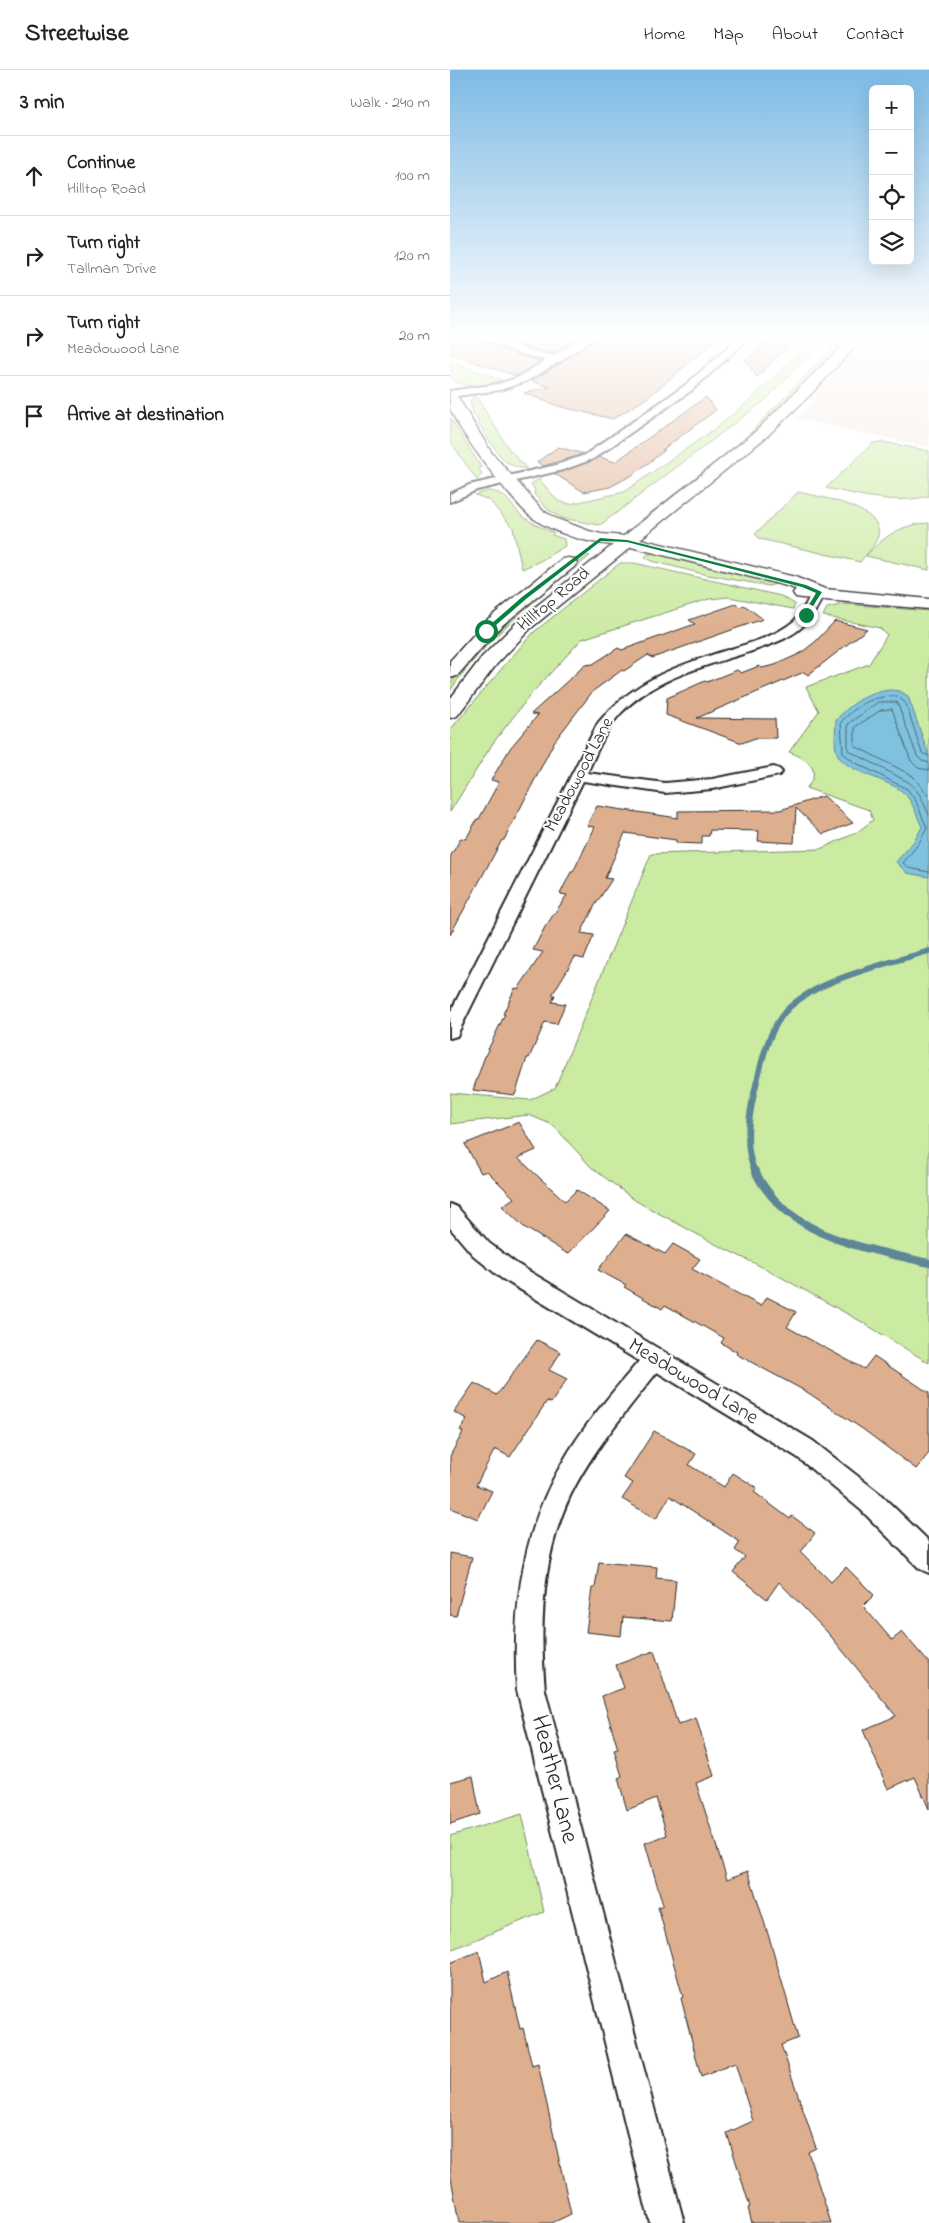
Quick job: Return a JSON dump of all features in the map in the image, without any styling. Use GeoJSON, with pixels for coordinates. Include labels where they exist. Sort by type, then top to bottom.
{"type":"FeatureCollection","features":[{"type":"Feature","properties":{"kind":"main road"},"geometry":{"type":"LineString","coordinates":[[472,433],[506,480],[543,518],[600,539],[619,540],[641,561],[715,579],[790,593],[819,592],[884,601],[929,604]]}},
{"type":"Feature","properties":{"kind":"main road","name":"Hilltop Road"},"geometry":{"type":"LineString","coordinates":[[450,712],[479,673],[507,641],[619,540],[763,433]]}},
{"type":"Feature","properties":{"kind":"main road","name":"Hilltop Road"},"geometry":{"type":"LineString","coordinates":[[450,672],[478,640],[499,620],[600,539]]}},
{"type":"Feature","properties":{"kind":"street"},"geometry":{"type":"LineString","coordinates":[[450,499],[473,487],[572,465],[592,455],[623,433]]}},
{"type":"Feature","properties":{"kind":"street","name":"Meadowood Lane"},"geometry":{"type":"LineString","coordinates":[[450,1031],[603,726],[615,710],[647,685],[672,673],[762,643],[783,634],[802,620],[819,592]]}},
{"type":"Feature","properties":{"kind":"street"},"geometry":{"type":"LineString","coordinates":[[578,776],[650,787],[674,788],[712,784],[774,772]]}},
{"type":"Feature","properties":{"kind":"street","name":"Meadowood Lane"},"geometry":{"type":"LineString","coordinates":[[450,1213],[481,1249],[510,1271],[791,1441],[835,1471],[878,1508],[929,1560]]}},
{"type":"Feature","properties":{"kind":"street","name":"Heather Lane"},"geometry":{"type":"LineString","coordinates":[[654,1359],[602,1425],[562,1488],[547,1521],[536,1563],[531,1596],[528,1647],[531,1690],[666,2223]]}},
{"type":"Feature","properties":{"kind":"shaded area"},"geometry":{"type":"Polygon","coordinates":[[[865,433],[929,433],[929,447],[865,433]]]}},
{"type":"Feature","properties":{"kind":"green space"},"geometry":{"type":"Polygon","coordinates":[[[450,433],[460,433],[481,467],[479,469],[482,474],[477,480],[450,441],[450,433]]]}},
{"type":"Feature","properties":{"kind":"green space"},"geometry":{"type":"Polygon","coordinates":[[[485,433],[499,433],[509,449],[527,469],[508,463],[485,433]]]}},
{"type":"Feature","properties":{"kind":"green space"},"geometry":{"type":"Polygon","coordinates":[[[708,433],[721,433],[599,525],[562,518],[547,509],[534,494],[535,490],[531,484],[539,479],[558,501],[570,504],[624,492],[708,433]]]}},
{"type":"Feature","properties":{"kind":"green space"},"geometry":{"type":"Polygon","coordinates":[[[752,433],[630,532],[626,532],[752,433]]]}},
{"type":"Feature","properties":{"kind":"green space"},"geometry":{"type":"Polygon","coordinates":[[[883,442],[929,451],[929,496],[903,500],[890,499],[826,488],[873,443],[883,442]]]}},
{"type":"Feature","properties":{"kind":"green space"},"geometry":{"type":"Polygon","coordinates":[[[488,491],[504,496],[522,516],[554,533],[552,535],[564,539],[565,546],[522,569],[513,528],[489,500],[475,495],[488,491]]]}},
{"type":"Feature","properties":{"kind":"green space"},"geometry":{"type":"Polygon","coordinates":[[[798,492],[833,500],[861,510],[871,517],[877,526],[878,536],[873,547],[860,562],[760,539],[755,534],[798,492]]]}},
{"type":"Feature","properties":{"kind":"green space"},"geometry":{"type":"Polygon","coordinates":[[[929,523],[929,570],[866,556],[894,532],[910,526],[929,523]]]}},
{"type":"Feature","properties":{"kind":"green space"},"geometry":{"type":"Polygon","coordinates":[[[657,553],[776,584],[769,586],[703,574],[652,561],[645,557],[648,554],[657,553]]]}},
{"type":"Feature","properties":{"kind":"green space"},"geometry":{"type":"Polygon","coordinates":[[[588,555],[590,556],[533,602],[497,635],[480,652],[450,691],[450,684],[481,648],[533,600],[588,555]]]}},
{"type":"Feature","properties":{"kind":"green space"},"geometry":{"type":"Polygon","coordinates":[[[620,563],[634,563],[781,596],[795,604],[793,609],[729,597],[709,599],[582,639],[532,693],[493,743],[450,812],[450,730],[534,632],[620,563]]]}},
{"type":"Feature","properties":{"kind":"green space"},"geometry":{"type":"Polygon","coordinates":[[[844,604],[929,611],[929,1363],[862,1322],[768,1270],[715,1244],[636,1201],[591,1167],[553,1125],[529,1115],[450,1124],[450,1093],[530,1100],[555,1088],[651,854],[820,849],[856,833],[873,820],[869,810],[806,788],[811,782],[813,770],[807,761],[789,752],[819,711],[806,687],[869,664],[887,635],[880,628],[823,616],[827,608],[844,604]]]}},
{"type":"Feature","properties":{"kind":"green space"},"geometry":{"type":"Polygon","coordinates":[[[522,1814],[544,1912],[450,1950],[450,1836],[522,1814]]]}},
{"type":"Feature","properties":{"kind":"water"},"geometry":{"type":"Polygon","coordinates":[[[890,690],[900,691],[908,696],[929,756],[929,877],[907,873],[896,862],[915,840],[922,827],[910,801],[898,788],[859,771],[843,761],[838,755],[836,747],[836,720],[841,714],[867,696],[890,690]]]}},
{"type":"Feature","properties":{"kind":"building"},"geometry":{"type":"Polygon","coordinates":[[[655,433],[684,433],[634,474],[610,487],[584,492],[555,474],[599,457],[615,462],[655,433]]]}},
{"type":"Feature","properties":{"kind":"building"},"geometry":{"type":"Polygon","coordinates":[[[558,447],[584,454],[543,466],[537,462],[558,447]]]}},
{"type":"Feature","properties":{"kind":"building"},"geometry":{"type":"Polygon","coordinates":[[[736,604],[740,607],[744,605],[763,619],[652,658],[648,655],[624,671],[622,670],[593,691],[554,742],[504,840],[502,840],[450,935],[450,857],[461,838],[466,839],[477,819],[479,819],[499,782],[491,780],[511,747],[538,715],[531,714],[585,665],[593,664],[618,648],[622,650],[695,624],[689,620],[736,604]]]}},
{"type":"Feature","properties":{"kind":"building"},"geometry":{"type":"Polygon","coordinates":[[[835,621],[867,629],[808,675],[804,672],[697,718],[775,719],[776,738],[755,738],[742,743],[666,715],[667,698],[705,681],[707,682],[737,670],[741,673],[759,666],[762,668],[775,665],[801,653],[815,642],[835,621]]]}},
{"type":"Feature","properties":{"kind":"building"},"geometry":{"type":"Polygon","coordinates":[[[824,796],[853,823],[823,834],[796,808],[794,843],[758,841],[759,831],[710,830],[709,836],[702,836],[702,844],[676,843],[676,840],[625,833],[605,878],[612,879],[594,907],[581,933],[594,935],[584,959],[575,957],[552,995],[555,995],[552,1002],[565,1004],[557,1024],[545,1022],[529,1058],[527,1058],[515,1095],[473,1090],[485,1056],[515,988],[518,989],[543,952],[533,950],[545,927],[567,895],[560,894],[595,827],[587,826],[597,806],[678,818],[678,811],[780,810],[824,796]]]}},
{"type":"Feature","properties":{"kind":"building"},"geometry":{"type":"Polygon","coordinates":[[[519,1122],[536,1150],[518,1158],[565,1201],[577,1190],[610,1211],[568,1254],[524,1227],[502,1206],[514,1198],[487,1171],[481,1173],[465,1144],[519,1122]]]}},
{"type":"Feature","properties":{"kind":"building"},"geometry":{"type":"Polygon","coordinates":[[[626,1234],[665,1254],[673,1244],[700,1259],[692,1269],[761,1306],[767,1297],[796,1312],[787,1327],[864,1369],[874,1356],[929,1393],[929,1453],[916,1469],[864,1430],[807,1392],[736,1354],[737,1352],[721,1343],[724,1338],[665,1305],[662,1309],[624,1287],[626,1285],[598,1270],[626,1234]]]}},
{"type":"Feature","properties":{"kind":"building"},"geometry":{"type":"Polygon","coordinates":[[[537,1340],[561,1352],[549,1370],[567,1379],[551,1403],[547,1401],[510,1457],[495,1449],[476,1485],[492,1491],[478,1519],[450,1508],[450,1456],[463,1432],[460,1430],[467,1419],[454,1412],[474,1383],[497,1395],[537,1340]]]}},
{"type":"Feature","properties":{"kind":"building"},"geometry":{"type":"Polygon","coordinates":[[[654,1431],[696,1454],[689,1465],[724,1487],[733,1473],[757,1488],[754,1492],[790,1519],[792,1516],[815,1533],[801,1552],[831,1582],[846,1567],[874,1595],[863,1606],[892,1640],[902,1632],[929,1663],[929,1809],[915,1777],[888,1789],[863,1730],[896,1716],[829,1634],[779,1582],[767,1599],[733,1572],[745,1557],[735,1550],[740,1542],[670,1496],[656,1519],[622,1499],[633,1483],[624,1478],[654,1431]]]}},
{"type":"Feature","properties":{"kind":"building"},"geometry":{"type":"Polygon","coordinates":[[[450,1553],[472,1557],[456,1616],[450,1615],[450,1553]]]}},
{"type":"Feature","properties":{"kind":"building"},"geometry":{"type":"Polygon","coordinates":[[[599,1562],[657,1567],[656,1578],[676,1580],[672,1621],[623,1617],[621,1636],[586,1632],[592,1588],[595,1588],[599,1562]]]}},
{"type":"Feature","properties":{"kind":"building"},"geometry":{"type":"Polygon","coordinates":[[[654,1651],[678,1725],[696,1718],[714,1776],[696,1783],[727,1879],[748,1871],[772,1947],[798,2038],[781,2045],[816,2148],[808,2152],[831,2223],[752,2223],[748,2208],[750,2207],[727,2133],[753,2121],[735,2063],[701,2077],[681,1998],[683,1997],[658,1907],[663,1905],[645,1843],[667,1835],[656,1798],[627,1810],[618,1778],[622,1776],[614,1750],[618,1749],[602,1696],[624,1688],[616,1665],[654,1651]]]}},
{"type":"Feature","properties":{"kind":"building"},"geometry":{"type":"Polygon","coordinates":[[[473,1776],[480,1814],[450,1824],[450,1782],[473,1776]]]}},
{"type":"Feature","properties":{"kind":"building"},"geometry":{"type":"Polygon","coordinates":[[[479,1951],[486,1982],[507,1972],[520,2029],[523,2028],[532,2066],[538,2064],[571,2214],[552,2223],[459,2223],[450,2172],[450,1963],[479,1951]]]}},
{"type":"Feature","properties":{"kind":"waterway"},"geometry":{"type":"LineString","coordinates":[[755,1172],[751,1162],[748,1141],[751,1110],[765,1052],[771,1034],[781,1017],[793,1004],[809,993],[828,984],[870,968],[929,951]]}},
{"type":"Feature","properties":{"kind":"waterway"},"geometry":{"type":"LineString","coordinates":[[755,1171],[769,1193],[787,1211],[807,1225],[854,1245],[929,1263]]}},
{"type":"Feature","properties":{"kind":"route"},"geometry":{"type":"LineString","coordinates":[[486,631],[524,598],[600,539],[627,541],[804,586],[819,592],[806,615]]}}]}
